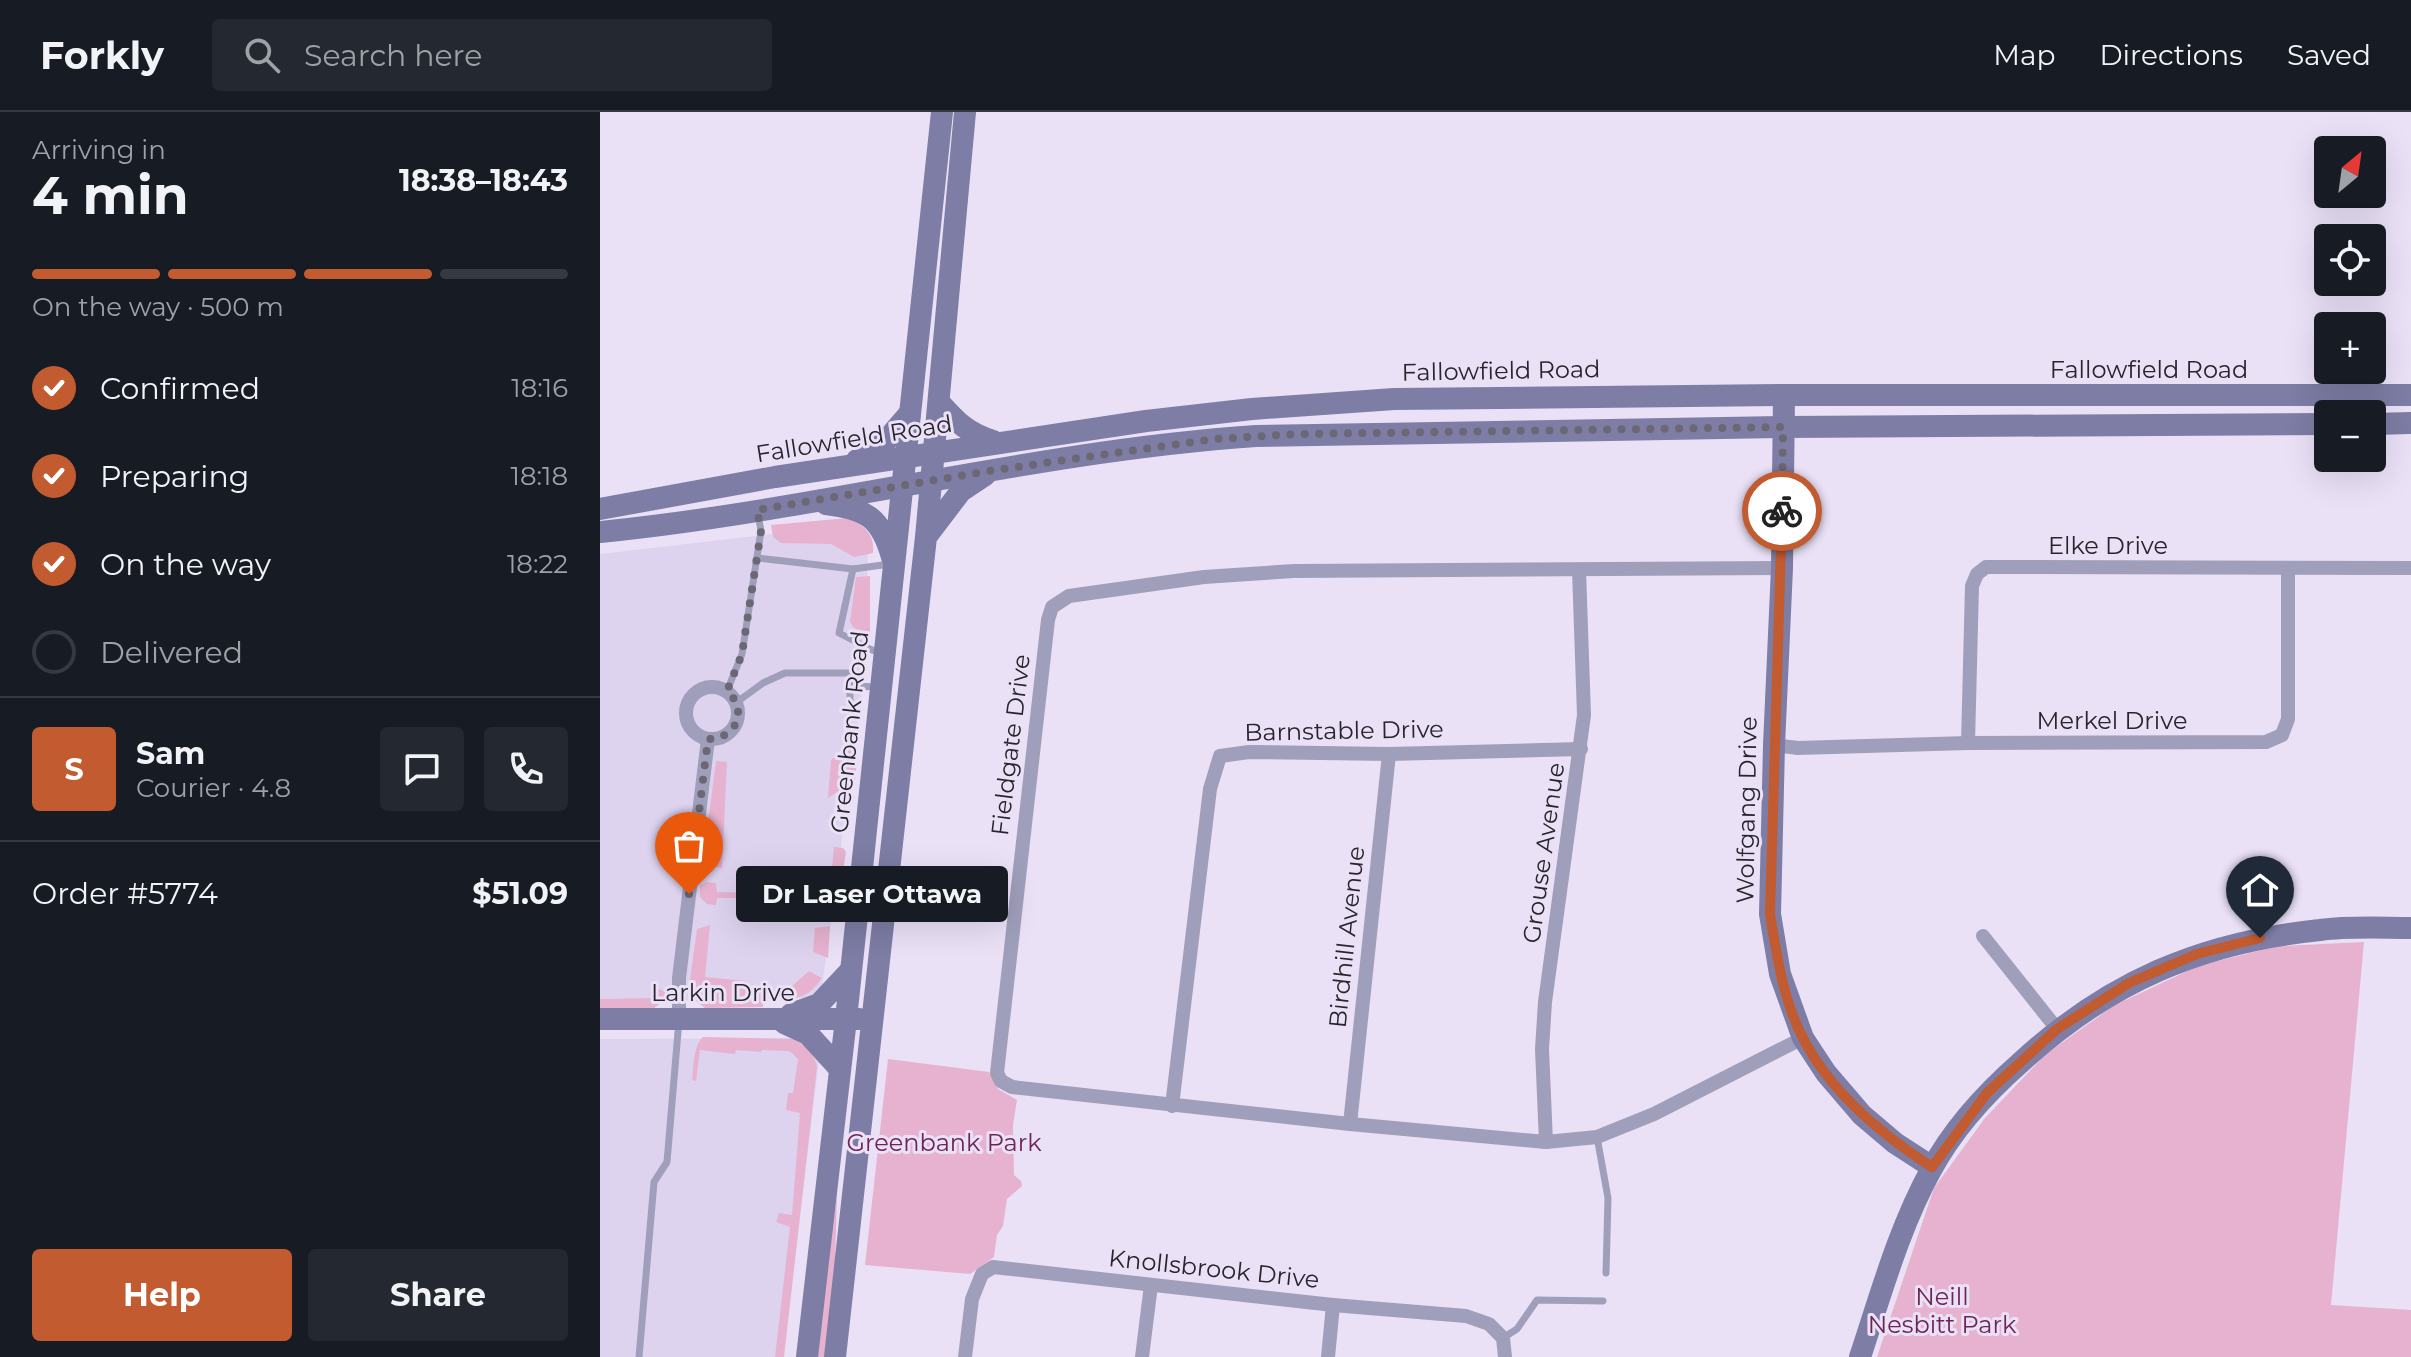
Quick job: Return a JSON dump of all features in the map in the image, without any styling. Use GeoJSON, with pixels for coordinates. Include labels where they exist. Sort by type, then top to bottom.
{"type":"FeatureCollection","features":[{"type":"Feature","properties":{"kind":"main road","name":"Greenbank Road"},"geometry":{"type":"LineString","coordinates":[[807,1357],[942,112]]}},
{"type":"Feature","properties":{"kind":"main road"},"geometry":{"type":"LineString","coordinates":[[835,1357],[935,451],[965,112]]}},
{"type":"Feature","properties":{"kind":"main road","name":"Wolfgang Drive"},"geometry":{"type":"LineString","coordinates":[[1784,395],[1782,568],[1770,914],[1780,974],[1803,1038],[1826,1073],[1862,1115],[1895,1143],[1932,1167]]}},
{"type":"Feature","properties":{"kind":"main road","name":"Fallowfield Road"},"geometry":{"type":"LineString","coordinates":[[600,509],[935,451],[1197,415],[1381,400],[1479,396],[2411,395]]}},
{"type":"Feature","properties":{"kind":"main road"},"geometry":{"type":"LineString","coordinates":[[939,402],[974,436],[998,443]]}},
{"type":"Feature","properties":{"kind":"main road"},"geometry":{"type":"LineString","coordinates":[[848,466],[884,443],[910,413]]}},
{"type":"Feature","properties":{"kind":"main road"},"geometry":{"type":"LineString","coordinates":[[2386,424],[2411,423]]}},
{"type":"Feature","properties":{"kind":"main road"},"geometry":{"type":"LineString","coordinates":[[600,532],[809,502],[1179,442],[1270,435],[1783,427],[2314,424]]}},
{"type":"Feature","properties":{"kind":"main road"},"geometry":{"type":"LineString","coordinates":[[926,537],[961,491],[995,470]]}},
{"type":"Feature","properties":{"kind":"main road"},"geometry":{"type":"LineString","coordinates":[[809,502],[847,507],[876,521],[883,529],[894,564]]}},
{"type":"Feature","properties":{"kind":"main road"},"geometry":{"type":"LineString","coordinates":[[1860,1357],[1904,1226],[1932,1167],[1987,1093],[2057,1029],[2129,983],[2197,954],[2260,938],[2322,929],[2411,928]]}},
{"type":"Feature","properties":{"kind":"main road"},"geometry":{"type":"LineString","coordinates":[[775,1020],[819,1004],[851,970]]}},
{"type":"Feature","properties":{"kind":"main road","name":"Larkin Drive"},"geometry":{"type":"LineString","coordinates":[[600,1019],[872,1019]]}},
{"type":"Feature","properties":{"kind":"main road"},"geometry":{"type":"LineString","coordinates":[[775,1020],[808,1034],[840,1069]]}},
{"type":"Feature","properties":{"kind":"street","name":"Elke Drive"},"geometry":{"type":"LineString","coordinates":[[1968,743],[1972,586],[1977,574],[1986,567],[2411,568]]}},
{"type":"Feature","properties":{"kind":"street","name":"Fieldgate Drive"},"geometry":{"type":"LineString","coordinates":[[1782,568],[1294,571],[1204,577],[1069,596],[1052,607],[1048,620],[997,1073],[1001,1081],[1012,1087],[1172,1106],[1546,1142],[1597,1137],[1654,1114],[1803,1038]]}},
{"type":"Feature","properties":{"kind":"street","name":"Grouse Avenue"},"geometry":{"type":"LineString","coordinates":[[1546,1142],[1542,1049],[1545,1002],[1584,715],[1579,570]]}},
{"type":"Feature","properties":{"kind":"street","name":"Merkel Drive"},"geometry":{"type":"LineString","coordinates":[[1774,745],[1798,748],[1968,743],[2266,742],[2282,735],[2288,719],[2288,570]]}},
{"type":"Feature","properties":{"kind":"street"},"geometry":{"type":"LineString","coordinates":[[717,687],[732,696],[739,716],[733,730],[719,739],[700,737],[688,723],[687,706],[691,698],[703,688],[717,687]]}},
{"type":"Feature","properties":{"kind":"street"},"geometry":{"type":"LineString","coordinates":[[679,1019],[679,978],[708,739]]}},
{"type":"Feature","properties":{"kind":"street","name":"Barnstable Drive"},"geometry":{"type":"LineString","coordinates":[[1172,1106],[1210,789],[1220,756],[1249,752],[1389,754],[1581,749]]}},
{"type":"Feature","properties":{"kind":"street","name":"Birdhill Avenue"},"geometry":{"type":"LineString","coordinates":[[1350,1124],[1389,754]]}},
{"type":"Feature","properties":{"kind":"street"},"geometry":{"type":"LineString","coordinates":[[1983,936],[2057,1029]]}},
{"type":"Feature","properties":{"kind":"street","name":"Knollsbrook Drive"},"geometry":{"type":"LineString","coordinates":[[965,1357],[972,1299],[982,1274],[993,1267],[1333,1305],[1466,1316],[1489,1324],[1503,1338]]}},
{"type":"Feature","properties":{"kind":"street"},"geometry":{"type":"LineString","coordinates":[[1142,1357],[1151,1285]]}},
{"type":"Feature","properties":{"kind":"street"},"geometry":{"type":"LineString","coordinates":[[1328,1357],[1333,1305]]}},
{"type":"Feature","properties":{"kind":"street"},"geometry":{"type":"LineString","coordinates":[[1503,1338],[1505,1357]]}},
{"type":"Feature","properties":{"kind":"lane"},"geometry":{"type":"LineString","coordinates":[[732,696],[742,654],[761,531],[757,510]]}},
{"type":"Feature","properties":{"kind":"lane"},"geometry":{"type":"LineString","coordinates":[[757,558],[853,569],[894,564]]}},
{"type":"Feature","properties":{"kind":"lane"},"geometry":{"type":"LineString","coordinates":[[853,569],[839,633],[872,650],[885,652]]}},
{"type":"Feature","properties":{"kind":"lane"},"geometry":{"type":"LineString","coordinates":[[732,696],[785,673],[850,673],[850,702]]}},
{"type":"Feature","properties":{"kind":"lane"},"geometry":{"type":"LineString","coordinates":[[850,686],[881,687]]}},
{"type":"Feature","properties":{"kind":"lane"},"geometry":{"type":"LineString","coordinates":[[639,1357],[654,1182],[667,1162],[679,1019]]}},
{"type":"Feature","properties":{"kind":"lane"},"geometry":{"type":"LineString","coordinates":[[1597,1137],[1608,1198],[1606,1273]]}},
{"type":"Feature","properties":{"kind":"lane"},"geometry":{"type":"LineString","coordinates":[[1503,1338],[1517,1329],[1537,1300],[1603,1301]]}},
{"type":"Feature","properties":{"kind":"shaded area"},"geometry":{"type":"Polygon","coordinates":[[[841,526],[868,546],[865,668],[822,987],[807,998],[600,1002],[600,554],[841,526]]]}},
{"type":"Feature","properties":{"kind":"shaded area"},"geometry":{"type":"Polygon","coordinates":[[[797,1038],[819,1060],[783,1357],[600,1357],[600,1039],[797,1038]]]}},
{"type":"Feature","properties":{"kind":"green space"},"geometry":{"type":"Polygon","coordinates":[[[848,518],[867,531],[872,540],[873,553],[854,557],[831,544],[781,543],[773,537],[771,525],[848,518]]]}},
{"type":"Feature","properties":{"kind":"green space"},"geometry":{"type":"Polygon","coordinates":[[[870,576],[870,634],[854,628],[850,622],[856,577],[870,576]]]}},
{"type":"Feature","properties":{"kind":"green space"},"geometry":{"type":"Polygon","coordinates":[[[846,749],[858,749],[855,780],[828,798],[831,760],[846,749]]]}},
{"type":"Feature","properties":{"kind":"green space"},"geometry":{"type":"Polygon","coordinates":[[[716,761],[727,762],[722,868],[710,867],[703,862],[716,761]]]}},
{"type":"Feature","properties":{"kind":"green space"},"geometry":{"type":"Polygon","coordinates":[[[834,847],[843,848],[846,852],[838,903],[819,904],[818,898],[717,898],[716,905],[707,904],[700,897],[700,886],[706,882],[716,883],[717,892],[821,895],[820,867],[832,867],[834,847]]]}},
{"type":"Feature","properties":{"kind":"green space"},"geometry":{"type":"Polygon","coordinates":[[[710,925],[705,977],[747,981],[747,993],[762,993],[763,1007],[705,1008],[691,997],[689,988],[697,929],[710,925]]]}},
{"type":"Feature","properties":{"kind":"green space"},"geometry":{"type":"Polygon","coordinates":[[[830,926],[828,958],[813,952],[815,928],[830,926]]]}},
{"type":"Feature","properties":{"kind":"green space","name":"Neill Nesbitt Park"},"geometry":{"type":"Polygon","coordinates":[[[2364,942],[2331,1305],[2411,1310],[2411,1357],[1877,1357],[1934,1188],[1985,1118],[2046,1054],[2115,1005],[2198,966],[2278,946],[2364,942]]]}},
{"type":"Feature","properties":{"kind":"green space"},"geometry":{"type":"Polygon","coordinates":[[[809,971],[822,978],[809,992],[792,999],[792,986],[809,971]]]}},
{"type":"Feature","properties":{"kind":"green space"},"geometry":{"type":"Polygon","coordinates":[[[656,987],[665,992],[665,1000],[653,1009],[600,1010],[600,999],[656,998],[656,987]]]}},
{"type":"Feature","properties":{"kind":"green space"},"geometry":{"type":"Polygon","coordinates":[[[703,1037],[793,1039],[809,1050],[817,1067],[784,1357],[775,1357],[790,1227],[776,1222],[779,1213],[792,1215],[800,1113],[786,1110],[788,1093],[793,1093],[798,1059],[787,1051],[736,1050],[735,1054],[700,1050],[696,1081],[692,1080],[694,1057],[703,1037]]]}},
{"type":"Feature","properties":{"kind":"green space","name":"Greenbank Park"},"geometry":{"type":"Polygon","coordinates":[[[888,1059],[989,1072],[998,1089],[1017,1100],[1013,1125],[1014,1175],[1022,1186],[1007,1199],[994,1257],[970,1274],[865,1265],[888,1059]]]}},
{"type":"Feature","properties":{"kind":"green space"},"geometry":{"type":"Polygon","coordinates":[[[837,1196],[835,1266],[825,1357],[813,1357],[837,1196]]]}},
{"type":"Feature","properties":{"kind":"way so far"},"geometry":{"type":"LineString","coordinates":[[689,894],[708,739],[728,735],[739,716],[737,702],[727,691],[742,654],[761,531],[757,510],[995,470],[1215,439],[1299,434],[1783,427],[1782,511]]}},
{"type":"Feature","properties":{"kind":"place","name":"Dr Laser Ottawa"},"geometry":{"type":"Point","coordinates":[689,894]}},
{"type":"Feature","properties":{"kind":"route"},"geometry":{"type":"LineString","coordinates":[[1782,511],[1770,914],[1780,974],[1803,1038],[1826,1073],[1862,1115],[1895,1143],[1932,1167],[1987,1093],[2057,1029],[2129,983],[2197,954],[2260,938]]}}]}
